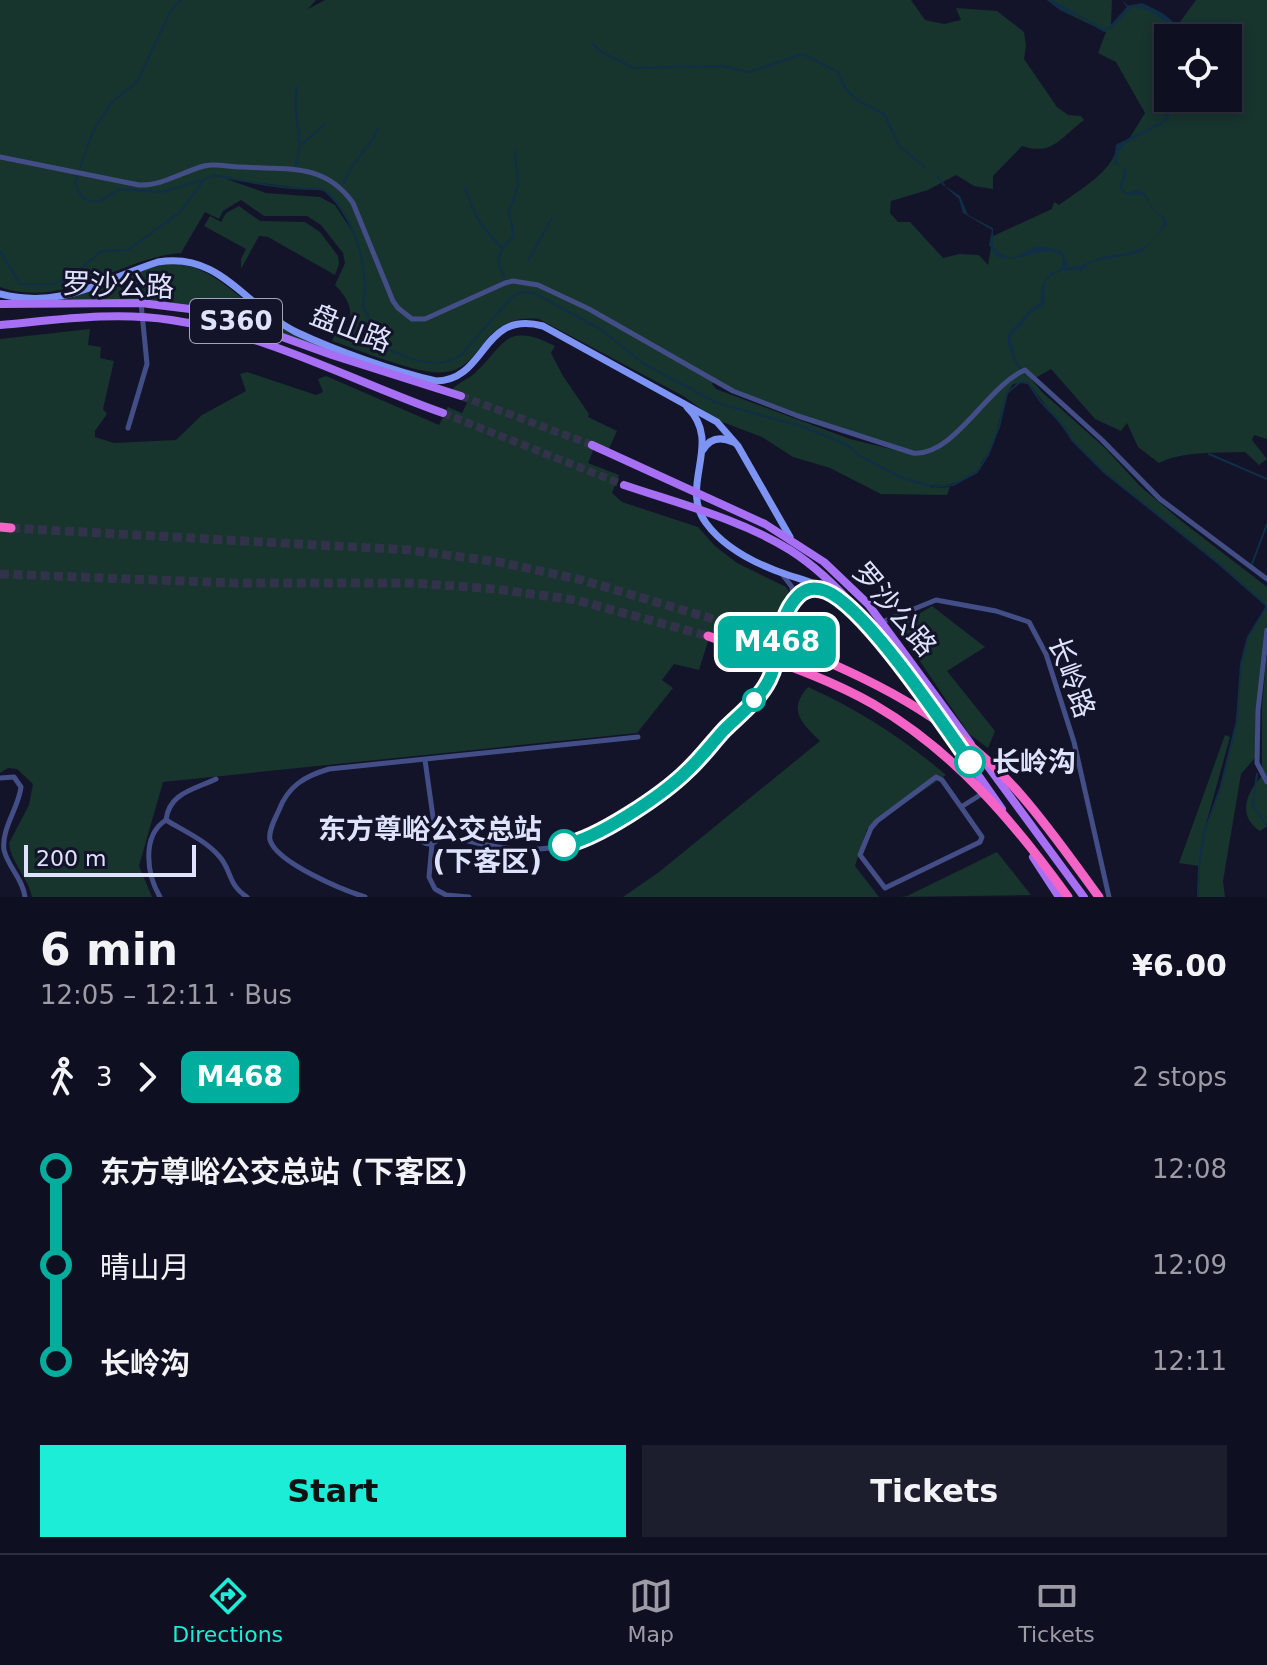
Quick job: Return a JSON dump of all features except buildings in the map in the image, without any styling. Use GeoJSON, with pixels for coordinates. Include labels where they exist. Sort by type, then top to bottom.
{"type":"FeatureCollection","features":[{"type":"Feature","properties":{"kind":"highway"},"geometry":{"type":"LineString","coordinates":[[740,627],[879,684],[947,728],[1020,794],[1099,897]]}},
{"type":"Feature","properties":{"kind":"highway"},"geometry":{"type":"LineString","coordinates":[[708,636],[838,687],[894,717],[979,787],[1013,824],[1068,897]]}},
{"type":"Feature","properties":{"kind":"main road","name":"盘山路"},"geometry":{"type":"LineString","coordinates":[[0,294],[32,300],[63,297],[158,262],[183,260],[216,271],[267,314],[300,333],[428,379],[445,381],[454,379],[469,368],[500,330],[521,322],[532,322],[555,331],[717,422],[738,446],[792,540]]}},
{"type":"Feature","properties":{"kind":"main road","name":"罗沙公路"},"geometry":{"type":"LineString","coordinates":[[0,304],[141,303],[175,306],[234,320],[461,396]]}},
{"type":"Feature","properties":{"kind":"main road","name":"罗沙公路"},"geometry":{"type":"LineString","coordinates":[[0,325],[64,319],[143,317],[171,320],[256,339],[443,413]]}},
{"type":"Feature","properties":{"kind":"main road","name":"盘山路"},"geometry":{"type":"LineString","coordinates":[[673,396],[699,421],[703,433],[696,487],[697,506],[709,527],[723,540],[770,569]]}},
{"type":"Feature","properties":{"kind":"main road"},"geometry":{"type":"LineString","coordinates":[[701,454],[707,444],[718,438],[727,439],[738,446]]}},
{"type":"Feature","properties":{"kind":"main road","name":"罗沙公路"},"geometry":{"type":"LineString","coordinates":[[592,445],[754,519],[792,540],[836,572],[882,622],[1084,897]]}},
{"type":"Feature","properties":{"kind":"main road","name":"罗沙公路"},"geometry":{"type":"LineString","coordinates":[[624,485],[734,523],[772,540],[824,576],[870,626],[989,789],[1059,897]]}},
{"type":"Feature","properties":{"kind":"main road"},"geometry":{"type":"LineString","coordinates":[[770,569],[817,585],[870,626]]}},
{"type":"Feature","properties":{"kind":"street"},"geometry":{"type":"LineString","coordinates":[[0,157],[147,185],[209,166],[288,168],[317,173],[329,178],[353,203],[393,301],[412,319],[440,314],[505,283],[530,283],[564,295],[733,391],[901,451],[925,453],[942,444],[987,399],[1023,371],[1102,440],[1160,499],[1267,579]]}},
{"type":"Feature","properties":{"kind":"street"},"geometry":{"type":"LineString","coordinates":[[128,428],[147,364],[141,303]]}},
{"type":"Feature","properties":{"kind":"street"},"geometry":{"type":"LineString","coordinates":[[425,760],[434,824],[440,834],[501,848],[550,848],[585,839],[646,802],[686,772],[765,686],[772,672],[778,640],[793,593],[790,582],[770,569]]}},
{"type":"Feature","properties":{"kind":"street"},"geometry":{"type":"LineString","coordinates":[[791,605],[809,589],[817,588],[831,593]]}},
{"type":"Feature","properties":{"kind":"street","name":"长岭路"},"geometry":{"type":"LineString","coordinates":[[882,622],[936,600],[996,611],[1029,622],[1046,654],[1074,742],[1109,897]]}},
{"type":"Feature","properties":{"kind":"street"},"geometry":{"type":"LineString","coordinates":[[1267,630],[1257,743],[1257,763],[1267,782]]}},
{"type":"Feature","properties":{"kind":"street"},"geometry":{"type":"LineString","coordinates":[[365,897],[285,860],[278,852],[270,838],[281,805],[292,787],[320,772],[638,737]]}},
{"type":"Feature","properties":{"kind":"street"},"geometry":{"type":"LineString","coordinates":[[0,778],[14,777],[21,787],[4,846],[23,885],[25,897]]}},
{"type":"Feature","properties":{"kind":"street"},"geometry":{"type":"LineString","coordinates":[[936,777],[942,780],[961,807],[982,837],[980,842],[885,888],[860,855],[877,821],[936,777]]}},
{"type":"Feature","properties":{"kind":"street"},"geometry":{"type":"LineString","coordinates":[[160,897],[151,879],[148,863],[153,832],[166,820],[172,800],[216,779]]}},
{"type":"Feature","properties":{"kind":"street"},"geometry":{"type":"LineString","coordinates":[[961,807],[989,789]]}},
{"type":"Feature","properties":{"kind":"street"},"geometry":{"type":"LineString","coordinates":[[166,820],[209,845],[222,859],[231,883],[247,897]]}},
{"type":"Feature","properties":{"kind":"street"},"geometry":{"type":"LineString","coordinates":[[432,844],[425,844],[419,835],[423,826],[434,824]]}},
{"type":"Feature","properties":{"kind":"street"},"geometry":{"type":"LineString","coordinates":[[440,834],[432,844],[429,877],[435,889],[446,895],[469,897]]}},
{"type":"Feature","properties":{"kind":"green space"},"geometry":{"type":"Polygon","coordinates":[[[0,0],[316,0],[308,9],[325,0],[911,0],[925,20],[944,24],[961,20],[956,8],[997,11],[1024,32],[1024,59],[1057,107],[1068,115],[1081,116],[1084,120],[1049,147],[1022,146],[993,176],[993,189],[974,186],[956,175],[928,190],[891,201],[890,213],[898,222],[910,222],[943,258],[959,254],[979,255],[988,265],[993,236],[1052,209],[1054,202],[1059,205],[1095,179],[1110,162],[1117,144],[1129,139],[1145,113],[1116,62],[1098,53],[1106,32],[1060,10],[1047,0],[1112,0],[1111,25],[1127,7],[1122,0],[1128,6],[1141,5],[1154,9],[1175,24],[1154,24],[1154,112],[1242,112],[1242,24],[1178,24],[1196,0],[1267,0],[1267,439],[1254,435],[1252,440],[1267,459],[1259,465],[1245,452],[1212,453],[1179,456],[1159,463],[1138,447],[1127,423],[1121,431],[1095,419],[1051,369],[1032,380],[1105,448],[1140,486],[1267,587],[1267,606],[1208,554],[1106,475],[1072,440],[1028,382],[1013,384],[1009,390],[995,437],[981,468],[953,484],[922,484],[933,488],[950,487],[947,495],[881,494],[830,468],[793,457],[762,437],[717,420],[683,396],[539,319],[520,319],[505,324],[469,361],[446,372],[405,366],[332,341],[335,334],[342,334],[347,327],[350,315],[345,296],[335,285],[345,263],[343,253],[321,225],[307,216],[264,216],[241,200],[223,211],[219,219],[205,212],[181,253],[135,264],[70,288],[24,292],[0,287],[0,0]],[[227,179],[266,193],[320,197],[335,205],[355,235],[338,205],[325,191],[227,179]],[[714,381],[712,384],[716,389],[850,439],[921,454],[789,411],[714,381]]]}},
{"type":"Feature","properties":{"kind":"green space"},"geometry":{"type":"Polygon","coordinates":[[[239,206],[260,221],[305,222],[320,232],[338,256],[335,275],[268,237],[259,236],[241,269],[241,259],[246,249],[204,226],[210,216],[221,222],[226,213],[239,206]]]}},
{"type":"Feature","properties":{"kind":"green space"},"geometry":{"type":"Polygon","coordinates":[[[169,263],[208,274],[275,323],[318,344],[316,347],[195,307],[68,299],[169,263]]]}},
{"type":"Feature","properties":{"kind":"green space"},"geometry":{"type":"Polygon","coordinates":[[[90,329],[88,345],[101,347],[100,358],[114,361],[103,409],[107,414],[95,431],[95,437],[114,443],[176,440],[202,415],[246,391],[240,374],[247,372],[316,395],[323,392],[318,379],[326,376],[439,425],[448,407],[462,413],[468,401],[450,393],[452,390],[475,373],[501,345],[516,336],[539,339],[555,346],[551,353],[588,417],[617,431],[607,453],[594,448],[588,463],[619,475],[612,493],[622,502],[698,527],[715,546],[737,563],[786,587],[791,595],[787,616],[777,638],[741,623],[733,642],[710,635],[699,670],[674,664],[662,680],[673,688],[637,733],[163,782],[139,866],[152,897],[32,897],[9,843],[29,805],[33,784],[17,769],[8,768],[0,773],[0,339],[90,329]]]}},
{"type":"Feature","properties":{"kind":"green space"},"geometry":{"type":"Polygon","coordinates":[[[932,606],[985,647],[947,671],[995,731],[988,748],[969,734],[897,627],[932,606]]]}},
{"type":"Feature","properties":{"kind":"green space"},"geometry":{"type":"Polygon","coordinates":[[[1267,606],[1255,758],[1241,774],[1223,881],[1225,897],[1197,897],[1199,866],[1179,863],[1225,735],[1230,737],[1203,835],[1220,788],[1236,721],[1241,663],[1248,637],[1267,606]]]}},
{"type":"Feature","properties":{"kind":"green space"},"geometry":{"type":"Polygon","coordinates":[[[1267,653],[1267,826],[1260,831],[1248,818],[1246,804],[1262,776],[1262,705],[1267,653]]]}},
{"type":"Feature","properties":{"kind":"green space"},"geometry":{"type":"Polygon","coordinates":[[[808,687],[880,726],[946,775],[867,829],[855,866],[879,897],[623,897],[659,872],[820,741],[799,716],[798,703],[808,687]]]}},
{"type":"Feature","properties":{"kind":"green space"},"geometry":{"type":"Polygon","coordinates":[[[997,852],[1031,895],[901,897],[907,896],[997,852]]]}},
{"type":"Feature","properties":{"kind":"water"},"geometry":{"type":"Polygon","coordinates":[[[1047,0],[1105,29],[1127,7],[1122,0],[1128,6],[1142,3],[1161,12],[1174,24],[1166,24],[1144,9],[1131,8],[1104,32],[1047,0]]]}},
{"type":"Feature","properties":{"kind":"water"},"geometry":{"type":"Polygon","coordinates":[[[1166,112],[1169,112],[1169,118],[1162,124],[1128,143],[1118,155],[1117,164],[1127,170],[1122,189],[1127,193],[1138,190],[1146,194],[1150,203],[1142,194],[1128,195],[1121,191],[1123,168],[1114,164],[1116,145],[1164,120],[1166,112]]]}},
{"type":"Feature","properties":{"kind":"water"},"geometry":{"type":"Polygon","coordinates":[[[942,184],[960,196],[968,215],[993,228],[993,247],[1000,253],[1010,257],[1042,247],[1062,251],[1068,267],[1133,252],[1150,243],[1164,221],[1155,210],[1167,224],[1142,252],[1092,262],[1081,271],[1062,271],[1045,281],[1044,306],[1033,311],[1010,337],[1017,362],[1030,381],[1014,360],[1008,334],[1041,302],[1045,280],[1063,268],[1062,255],[1045,252],[1013,258],[996,256],[989,245],[992,230],[963,213],[959,199],[942,184]]]}},
{"type":"Feature","properties":{"kind":"waterway"},"geometry":{"type":"LineString","coordinates":[[181,0],[170,12],[137,82],[111,103],[93,131],[75,182],[81,196],[97,202],[120,189],[162,192],[203,180]]}},
{"type":"Feature","properties":{"kind":"waterway"},"geometry":{"type":"LineString","coordinates":[[592,44],[634,68],[722,66],[749,72],[803,54],[838,72],[845,88],[857,100],[884,114],[900,147],[925,167]]}},
{"type":"Feature","properties":{"kind":"waterway"},"geometry":{"type":"LineString","coordinates":[[295,167],[299,147],[297,87]]}},
{"type":"Feature","properties":{"kind":"waterway"},"geometry":{"type":"LineString","coordinates":[[302,144],[325,124]]}},
{"type":"Feature","properties":{"kind":"waterway"},"geometry":{"type":"LineString","coordinates":[[344,183],[378,129]]}},
{"type":"Feature","properties":{"kind":"waterway"},"geometry":{"type":"LineString","coordinates":[[505,280],[498,261],[502,248],[514,236],[509,213],[518,185],[515,151]]}},
{"type":"Feature","properties":{"kind":"waterway"},"geometry":{"type":"LineString","coordinates":[[0,251],[20,284],[54,284],[70,277],[102,251],[128,250],[180,212],[204,180],[213,175],[281,187],[323,189],[341,209],[358,244],[365,286],[364,307],[382,347],[431,363],[450,360],[460,356],[513,296],[522,292],[534,293],[600,329],[646,365],[717,403],[804,427],[849,446],[860,456],[900,477],[934,487],[953,485],[977,472],[988,455],[999,427],[1007,393],[1020,382],[1028,383],[1072,440],[1104,472],[1267,606],[1248,637],[1241,664],[1237,721],[1221,786],[1204,833],[1198,897]]}},
{"type":"Feature","properties":{"kind":"waterway"},"geometry":{"type":"LineString","coordinates":[[937,176],[944,185]]}},
{"type":"Feature","properties":{"kind":"waterway"},"geometry":{"type":"LineString","coordinates":[[465,188],[479,220],[501,247]]}},
{"type":"Feature","properties":{"kind":"waterway"},"geometry":{"type":"LineString","coordinates":[[528,261],[552,218]]}},
{"type":"Feature","properties":{"kind":"waterway"},"geometry":{"type":"LineString","coordinates":[[1209,454],[1267,479]]}},
{"type":"Feature","properties":{"kind":"waterway"},"geometry":{"type":"LineString","coordinates":[[1252,564],[1267,524]]}},
{"type":"Feature","properties":{"kind":"waterway"},"geometry":{"type":"LineString","coordinates":[[1257,774],[1253,805],[1267,826]]}},
{"type":"Feature","properties":{"kind":"tunnel"},"geometry":{"type":"LineString","coordinates":[[461,396],[592,445]]}},
{"type":"Feature","properties":{"kind":"tunnel"},"geometry":{"type":"LineString","coordinates":[[443,413],[624,485]]}},
{"type":"Feature","properties":{"kind":"tunnel"},"geometry":{"type":"LineString","coordinates":[[11,528],[409,550],[499,562],[582,580],[740,627]]}},
{"type":"Feature","properties":{"kind":"tunnel"},"geometry":{"type":"LineString","coordinates":[[0,574],[235,583],[413,583],[495,589],[576,600],[708,636]]}},
{"type":"Feature","properties":{"kind":"bus line","name":"M468"},"geometry":{"type":"LineString","coordinates":[[564,845],[585,839],[646,802],[686,772],[741,716],[769,679],[789,608],[798,596],[809,589],[817,588],[831,593],[870,626],[970,762]]}},
{"type":"Feature","properties":{"kind":"place","name":"长岭沟"},"geometry":{"type":"Point","coordinates":[970,762]}},
{"type":"Feature","properties":{"kind":"place","name":"东方尊峪公交总站 (下客区)"},"geometry":{"type":"Point","coordinates":[564,845]}}]}
